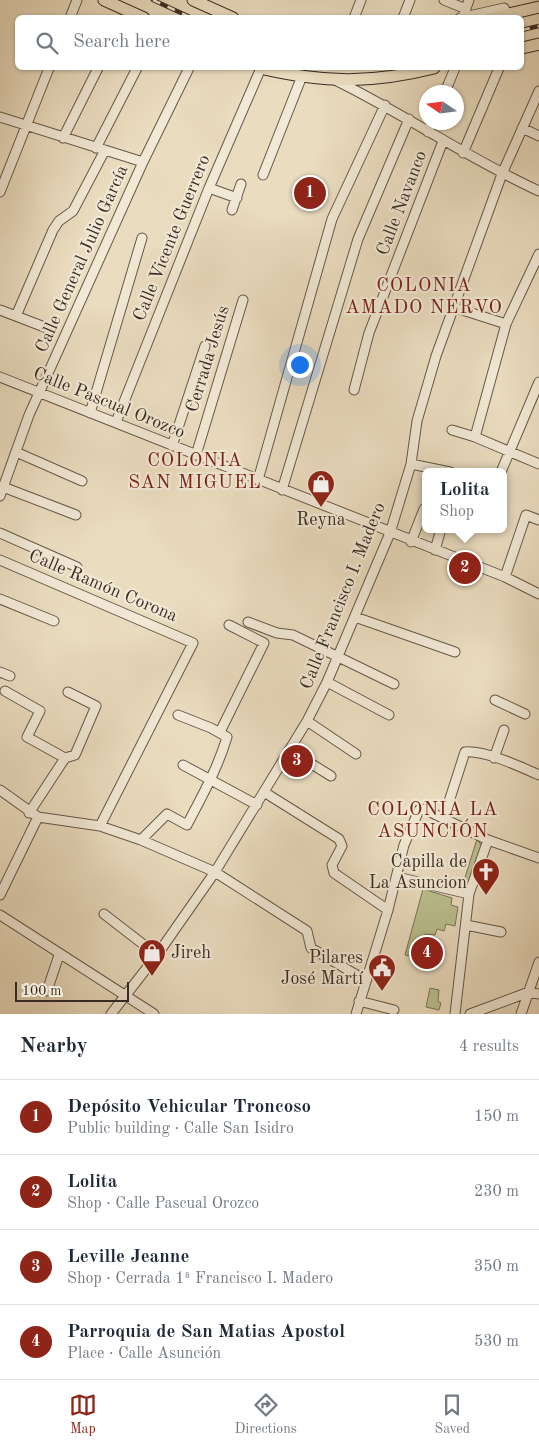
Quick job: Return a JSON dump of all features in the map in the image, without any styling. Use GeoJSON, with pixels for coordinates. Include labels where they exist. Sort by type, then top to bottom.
{"type":"FeatureCollection","features":[{"type":"Feature","properties":{"kind":"main road"},"geometry":{"type":"LineString","coordinates":[[104,0],[125,14]]}},
{"type":"Feature","properties":{"kind":"main road"},"geometry":{"type":"LineString","coordinates":[[192,0],[226,15]]}},
{"type":"Feature","properties":{"kind":"main road"},"geometry":{"type":"LineString","coordinates":[[503,15],[539,7]]}},
{"type":"Feature","properties":{"kind":"main road"},"geometry":{"type":"LineString","coordinates":[[524,48],[539,44]]}},
{"type":"Feature","properties":{"kind":"main road"},"geometry":{"type":"LineString","coordinates":[[271,70],[337,81],[414,73],[426,70]]}},
{"type":"Feature","properties":{"kind":"street"},"geometry":{"type":"LineString","coordinates":[[71,15],[77,0]]}},
{"type":"Feature","properties":{"kind":"street"},"geometry":{"type":"LineString","coordinates":[[355,15],[361,0]]}},
{"type":"Feature","properties":{"kind":"street"},"geometry":{"type":"LineString","coordinates":[[403,15],[410,0]]}},
{"type":"Feature","properties":{"kind":"street"},"geometry":{"type":"LineString","coordinates":[[444,0],[465,11],[504,8],[507,14]]}},
{"type":"Feature","properties":{"kind":"street"},"geometry":{"type":"LineString","coordinates":[[0,192],[48,70]]}},
{"type":"Feature","properties":{"kind":"street"},"geometry":{"type":"LineString","coordinates":[[63,138],[97,70]]}},
{"type":"Feature","properties":{"kind":"street"},"geometry":{"type":"LineString","coordinates":[[16,316],[53,230],[58,221],[73,211],[136,70]]}},
{"type":"Feature","properties":{"kind":"street","name":"Calle General Julio García"},"geometry":{"type":"LineString","coordinates":[[2,492],[40,393],[144,162],[188,70]]}},
{"type":"Feature","properties":{"kind":"street","name":"Calle Vicente Guerrero"},"geometry":{"type":"LineString","coordinates":[[116,422],[209,188],[260,70]]}},
{"type":"Feature","properties":{"kind":"street"},"geometry":{"type":"LineString","coordinates":[[448,85],[454,70]]}},
{"type":"Feature","properties":{"kind":"street"},"geometry":{"type":"LineString","coordinates":[[463,153],[498,70]]}},
{"type":"Feature","properties":{"kind":"street"},"geometry":{"type":"LineString","coordinates":[[262,175],[302,76]]}},
{"type":"Feature","properties":{"kind":"street"},"geometry":{"type":"LineString","coordinates":[[337,81],[385,105],[463,153],[539,192]]}},
{"type":"Feature","properties":{"kind":"street","name":"Calle Francisco I. Madero"},"geometry":{"type":"LineString","coordinates":[[111,1014],[158,955],[214,872],[307,721],[327,682],[390,533],[411,464],[424,395],[453,307],[502,174],[539,92]]}},
{"type":"Feature","properties":{"kind":"street"},"geometry":{"type":"LineString","coordinates":[[258,480],[332,219],[385,105]]}},
{"type":"Feature","properties":{"kind":"street"},"geometry":{"type":"LineString","coordinates":[[0,117],[144,162]]}},
{"type":"Feature","properties":{"kind":"street"},"geometry":{"type":"LineString","coordinates":[[282,490],[358,239],[409,119]]}},
{"type":"Feature","properties":{"kind":"street"},"geometry":{"type":"LineString","coordinates":[[522,128],[539,136]]}},
{"type":"Feature","properties":{"kind":"street","name":"Calle Navanco"},"geometry":{"type":"LineString","coordinates":[[354,390],[369,333],[443,141]]}},
{"type":"Feature","properties":{"kind":"street"},"geometry":{"type":"LineString","coordinates":[[232,210],[241,184]]}},
{"type":"Feature","properties":{"kind":"street"},"geometry":{"type":"LineString","coordinates":[[209,188],[237,198]]}},
{"type":"Feature","properties":{"kind":"street"},"geometry":{"type":"LineString","coordinates":[[90,413],[142,238]]}},
{"type":"Feature","properties":{"kind":"street"},"geometry":{"type":"LineString","coordinates":[[474,437],[506,324],[539,254]]}},
{"type":"Feature","properties":{"kind":"street","name":"Cerrada Jesús"},"geometry":{"type":"LineString","coordinates":[[196,456],[243,300]]}},
{"type":"Feature","properties":{"kind":"street"},"geometry":{"type":"LineString","coordinates":[[453,307],[506,324]]}},
{"type":"Feature","properties":{"kind":"street"},"geometry":{"type":"LineString","coordinates":[[0,310],[47,328]]}},
{"type":"Feature","properties":{"kind":"street"},"geometry":{"type":"LineString","coordinates":[[172,446],[205,346]]}},
{"type":"Feature","properties":{"kind":"street","name":"Calle Pascual Orozco"},"geometry":{"type":"LineString","coordinates":[[0,377],[411,542],[505,577],[539,594]]}},
{"type":"Feature","properties":{"kind":"street"},"geometry":{"type":"LineString","coordinates":[[503,468],[539,382]]}},
{"type":"Feature","properties":{"kind":"street"},"geometry":{"type":"LineString","coordinates":[[452,430],[511,451],[539,464]]}},
{"type":"Feature","properties":{"kind":"street"},"geometry":{"type":"LineString","coordinates":[[16,452],[82,481]]}},
{"type":"Feature","properties":{"kind":"street"},"geometry":{"type":"LineString","coordinates":[[411,464],[430,468]]}},
{"type":"Feature","properties":{"kind":"street"},"geometry":{"type":"LineString","coordinates":[[2,492],[76,515]]}},
{"type":"Feature","properties":{"kind":"street"},"geometry":{"type":"LineString","coordinates":[[411,542],[422,513]]}},
{"type":"Feature","properties":{"kind":"street"},"geometry":{"type":"LineString","coordinates":[[505,577],[526,515],[539,520]]}},
{"type":"Feature","properties":{"kind":"street"},"geometry":{"type":"LineString","coordinates":[[0,532],[77,567]]}},
{"type":"Feature","properties":{"kind":"street"},"geometry":{"type":"LineString","coordinates":[[435,550],[440,533]]}},
{"type":"Feature","properties":{"kind":"street","name":"Calle Ramón Corona"},"geometry":{"type":"LineString","coordinates":[[0,560],[193,643],[100,826]]}},
{"type":"Feature","properties":{"kind":"street"},"geometry":{"type":"LineString","coordinates":[[0,599],[54,621]]}},
{"type":"Feature","properties":{"kind":"street"},"geometry":{"type":"LineString","coordinates":[[355,617],[455,652]]}},
{"type":"Feature","properties":{"kind":"street"},"geometry":{"type":"LineString","coordinates":[[248,622],[277,633],[293,635],[394,684]]}},
{"type":"Feature","properties":{"kind":"street"},"geometry":{"type":"LineString","coordinates":[[141,840],[167,814],[187,825],[211,779],[223,734],[264,643],[229,625]]}},
{"type":"Feature","properties":{"kind":"street"},"geometry":{"type":"LineString","coordinates":[[0,672],[10,676]]}},
{"type":"Feature","properties":{"kind":"street"},"geometry":{"type":"LineString","coordinates":[[327,682],[389,715]]}},
{"type":"Feature","properties":{"kind":"street"},"geometry":{"type":"LineString","coordinates":[[5,691],[40,711],[27,737],[65,758],[75,756],[96,706],[68,692]]}},
{"type":"Feature","properties":{"kind":"street"},"geometry":{"type":"LineString","coordinates":[[496,700],[525,714]]}},
{"type":"Feature","properties":{"kind":"street"},"geometry":{"type":"LineString","coordinates":[[178,715],[223,734]]}},
{"type":"Feature","properties":{"kind":"street"},"geometry":{"type":"LineString","coordinates":[[307,721],[356,754]]}},
{"type":"Feature","properties":{"kind":"street"},"geometry":{"type":"LineString","coordinates":[[494,758],[504,730]]}},
{"type":"Feature","properties":{"kind":"street"},"geometry":{"type":"LineString","coordinates":[[288,750],[331,776]]}},
{"type":"Feature","properties":{"kind":"street"},"geometry":{"type":"LineString","coordinates":[[444,817],[465,752],[471,751],[494,758],[539,775]]}},
{"type":"Feature","properties":{"kind":"street"},"geometry":{"type":"LineString","coordinates":[[0,894],[33,815],[65,758]]}},
{"type":"Feature","properties":{"kind":"street"},"geometry":{"type":"LineString","coordinates":[[183,765],[257,805]]}},
{"type":"Feature","properties":{"kind":"street"},"geometry":{"type":"LineString","coordinates":[[0,790],[33,815],[100,826],[141,840],[214,872],[307,932],[311,948],[366,980]]}},
{"type":"Feature","properties":{"kind":"street"},"geometry":{"type":"LineString","coordinates":[[264,792],[338,839],[342,846],[332,865],[334,873],[388,910]]}},
{"type":"Feature","properties":{"kind":"street"},"geometry":{"type":"LineString","coordinates":[[356,1014],[388,910],[404,844],[419,810],[424,809],[444,817],[488,840],[539,858]]}},
{"type":"Feature","properties":{"kind":"street"},"geometry":{"type":"LineString","coordinates":[[455,1014],[469,894],[488,840]]}},
{"type":"Feature","properties":{"kind":"street"},"geometry":{"type":"LineString","coordinates":[[397,877],[469,894]]}},
{"type":"Feature","properties":{"kind":"street"},"geometry":{"type":"LineString","coordinates":[[104,914],[158,955]]}},
{"type":"Feature","properties":{"kind":"street"},"geometry":{"type":"LineString","coordinates":[[0,915],[59,955],[154,1014]]}},
{"type":"Feature","properties":{"kind":"street"},"geometry":{"type":"LineString","coordinates":[[466,925],[501,932]]}},
{"type":"Feature","properties":{"kind":"street"},"geometry":{"type":"LineString","coordinates":[[47,991],[59,955]]}},
{"type":"Feature","properties":{"kind":"street"},"geometry":{"type":"LineString","coordinates":[[521,1014],[539,962]]}},
{"type":"Feature","properties":{"kind":"street"},"geometry":{"type":"LineString","coordinates":[[470,1014],[529,992],[539,994]]}},
{"type":"Feature","properties":{"kind":"street"},"geometry":{"type":"LineString","coordinates":[[359,1001],[394,1010]]}},
{"type":"Feature","properties":{"kind":"green space"},"geometry":{"type":"Polygon","coordinates":[[[477,839],[482,846],[467,888],[462,887],[477,839]]]}},
{"type":"Feature","properties":{"kind":"green space"},"geometry":{"type":"Polygon","coordinates":[[[423,889],[452,898],[451,905],[458,907],[455,926],[446,924],[444,931],[437,929],[435,935],[425,934],[420,958],[405,955],[423,889]]]}},
{"type":"Feature","properties":{"kind":"green space"},"geometry":{"type":"Polygon","coordinates":[[[430,988],[439,990],[438,1001],[441,1003],[439,1010],[426,1007],[430,988]]]}},
{"type":"Feature","properties":{"kind":"railway"},"geometry":{"type":"LineString","coordinates":[[153,0],[186,15]]}},
{"type":"Feature","properties":{"kind":"railway"},"geometry":{"type":"LineString","coordinates":[[524,30],[539,26]]}},
{"type":"Feature","properties":{"kind":"place","name":"Depósito Vehicular Troncoso"},"geometry":{"type":"Point","coordinates":[310,193]}},
{"type":"Feature","properties":{"kind":"place","name":"Reyna"},"geometry":{"type":"Point","coordinates":[321,508]}},
{"type":"Feature","properties":{"kind":"place","name":"Lolita"},"geometry":{"type":"Point","coordinates":[465,568]}},
{"type":"Feature","properties":{"kind":"place","name":"Leville Jeanne"},"geometry":{"type":"Point","coordinates":[297,761]}},
{"type":"Feature","properties":{"kind":"place","name":"Capilla de La Asuncion"},"geometry":{"type":"Point","coordinates":[486,896]}},
{"type":"Feature","properties":{"kind":"place","name":"Parroquia de San Matias Apostol"},"geometry":{"type":"Point","coordinates":[427,953]}},
{"type":"Feature","properties":{"kind":"place","name":"Jireh"},"geometry":{"type":"Point","coordinates":[152,977]}},
{"type":"Feature","properties":{"kind":"place","name":"Pilares José Martí"},"geometry":{"type":"Point","coordinates":[382,992]}},
{"type":"Feature","properties":{"kind":"district","name":"COLONIA AMADO NERVO"},"geometry":{"type":"Point","coordinates":[424,297]}},
{"type":"Feature","properties":{"kind":"district","name":"COLONIA SAN MIGUEL"},"geometry":{"type":"Point","coordinates":[195,472]}},
{"type":"Feature","properties":{"kind":"district","name":"COLONIA LA ASUNCIÓN"},"geometry":{"type":"Point","coordinates":[433,821]}}]}
